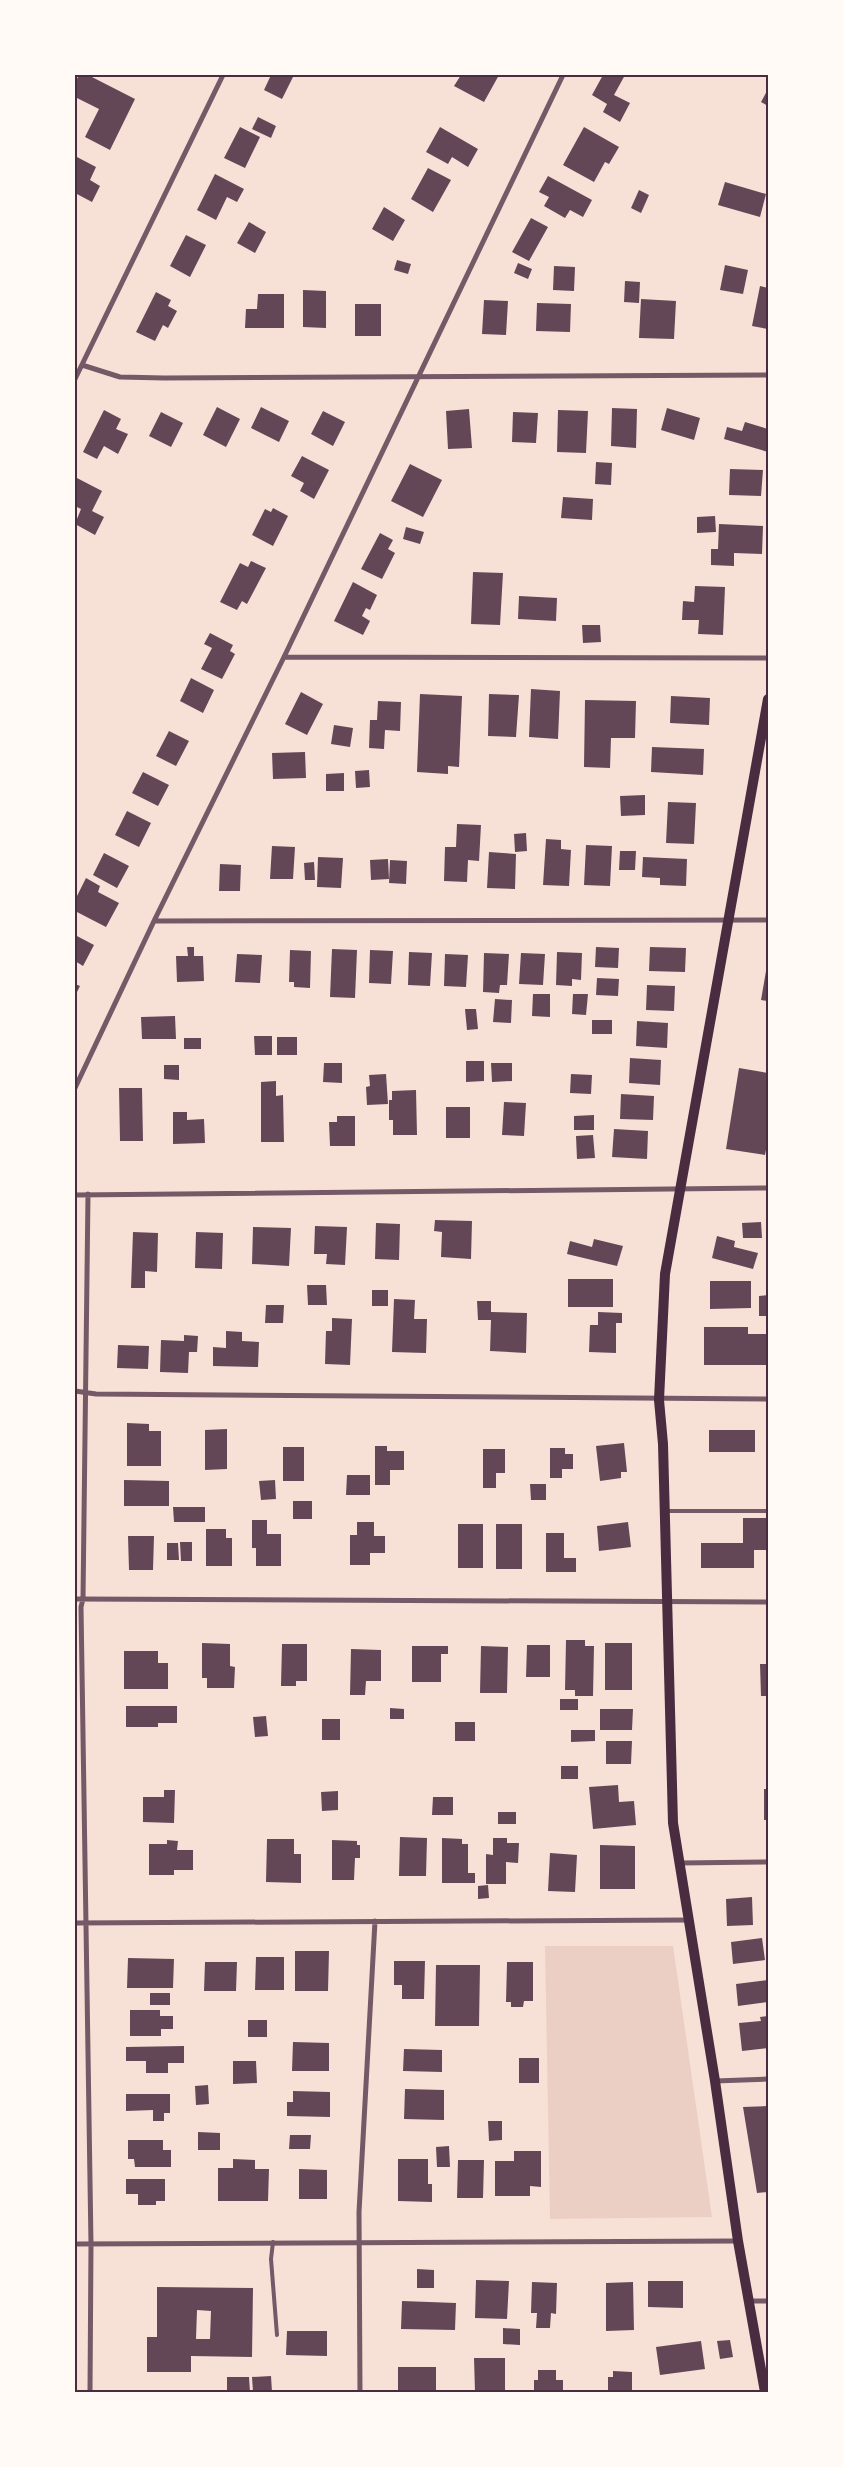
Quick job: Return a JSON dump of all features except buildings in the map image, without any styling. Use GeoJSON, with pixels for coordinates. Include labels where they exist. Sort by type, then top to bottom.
{"type":"FeatureCollection","features":[{"type":"Feature","properties":{"kind":"main road"},"geometry":{"type":"LineString","coordinates":[[765,2392],[751,2301],[738,2241],[690,1920],[673,1823],[665,1602],[663,1444],[659,1400],[665,1274],[768,700]]}},
{"type":"Feature","properties":{"kind":"street"},"geometry":{"type":"LineString","coordinates":[[75,379],[223,75]]}},
{"type":"Feature","properties":{"kind":"street"},"geometry":{"type":"LineString","coordinates":[[75,1088],[154,920],[284,657],[563,75]]}},
{"type":"Feature","properties":{"kind":"street"},"geometry":{"type":"LineString","coordinates":[[82,364],[120,377],[768,375]]}},
{"type":"Feature","properties":{"kind":"street"},"geometry":{"type":"LineString","coordinates":[[284,657],[768,658]]}},
{"type":"Feature","properties":{"kind":"street"},"geometry":{"type":"LineString","coordinates":[[154,920],[768,920]]}},
{"type":"Feature","properties":{"kind":"street"},"geometry":{"type":"LineString","coordinates":[[75,1195],[768,1188]]}},
{"type":"Feature","properties":{"kind":"street"},"geometry":{"type":"LineString","coordinates":[[88,1194],[83,1599],[81,1607],[91,2244],[90,2392]]}},
{"type":"Feature","properties":{"kind":"street"},"geometry":{"type":"LineString","coordinates":[[75,1390],[96,1394],[659,1400],[768,1399]]}},
{"type":"Feature","properties":{"kind":"street"},"geometry":{"type":"LineString","coordinates":[[75,1599],[768,1602]]}},
{"type":"Feature","properties":{"kind":"street"},"geometry":{"type":"LineString","coordinates":[[680,1863],[768,1862]]}},
{"type":"Feature","properties":{"kind":"street"},"geometry":{"type":"LineString","coordinates":[[75,1923],[690,1920]]}},
{"type":"Feature","properties":{"kind":"street"},"geometry":{"type":"LineString","coordinates":[[360,2392],[361,2241],[359,2212],[375,1921]]}},
{"type":"Feature","properties":{"kind":"street"},"geometry":{"type":"LineString","coordinates":[[715,2081],[768,2079]]}},
{"type":"Feature","properties":{"kind":"street"},"geometry":{"type":"LineString","coordinates":[[75,2244],[361,2241],[738,2241]]}},
{"type":"Feature","properties":{"kind":"street"},"geometry":{"type":"LineString","coordinates":[[751,2301],[768,2301]]}},
{"type":"Feature","properties":{"kind":"lane"},"geometry":{"type":"LineString","coordinates":[[664,1512],[768,1510]]}},
{"type":"Feature","properties":{"kind":"lane"},"geometry":{"type":"LineString","coordinates":[[273,2242],[271,2266],[277,2335]]}},
{"type":"Feature","properties":{"kind":"shaded area"},"geometry":{"type":"Polygon","coordinates":[[[545,1946],[673,1946],[712,2217],[550,2219],[545,1946]]]}}]}
